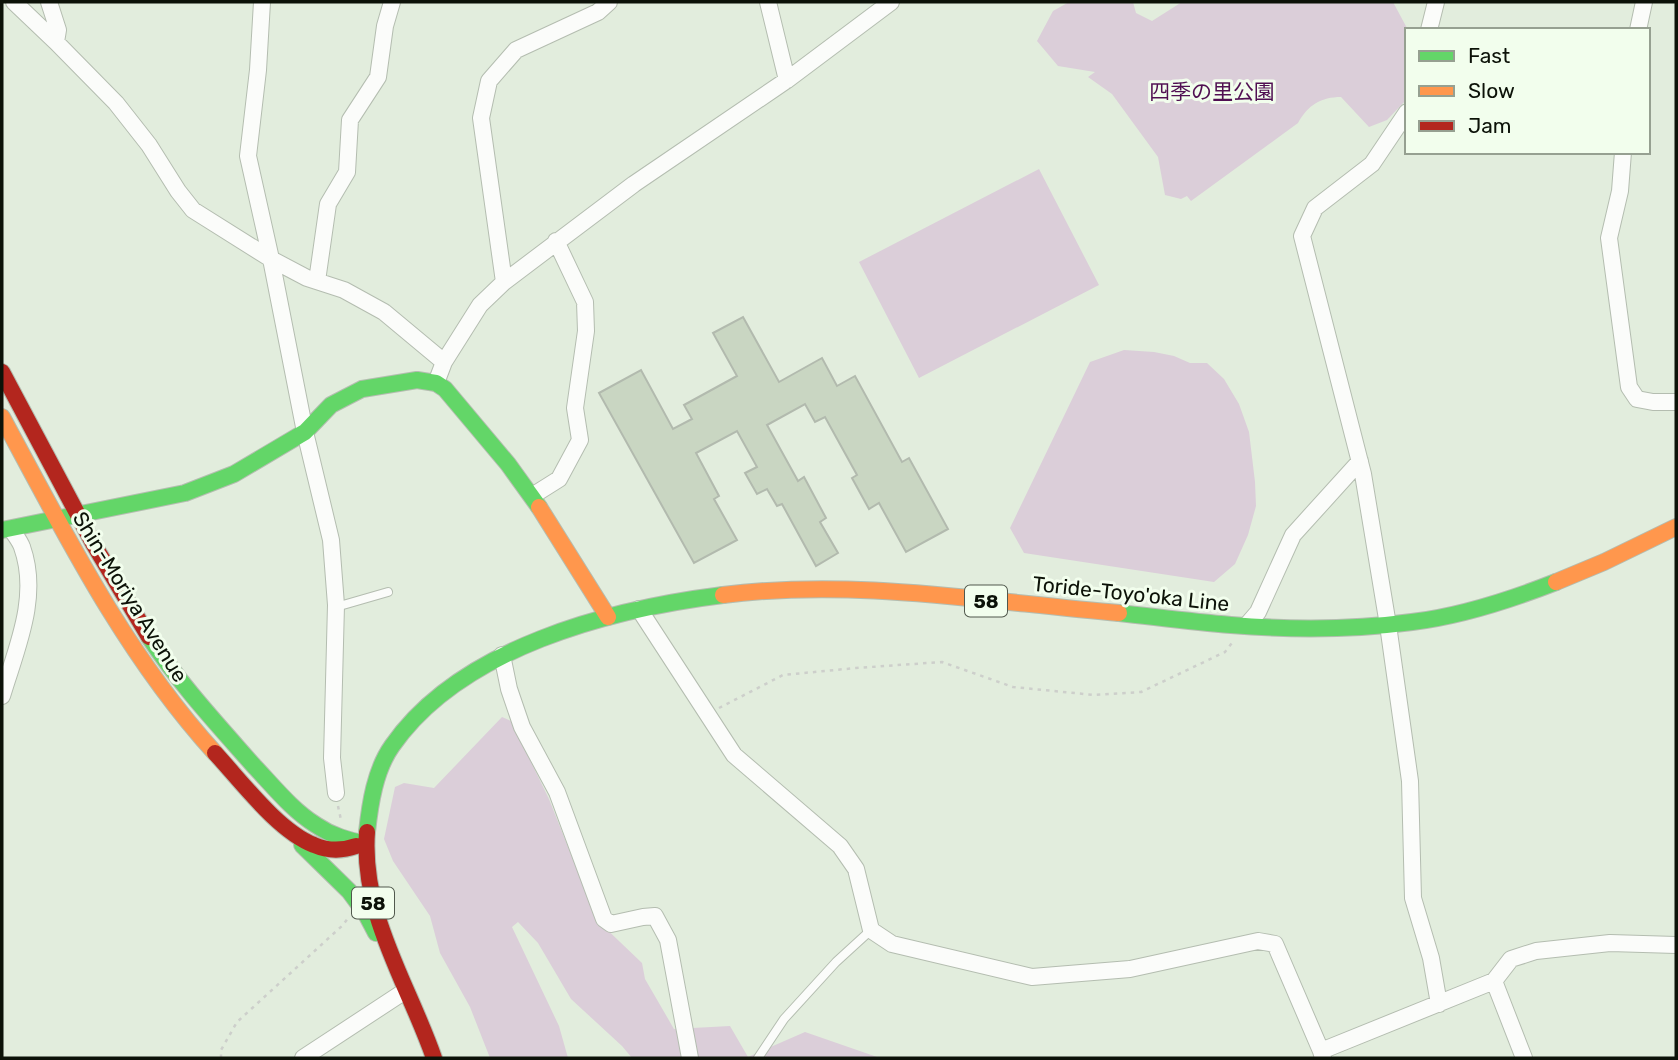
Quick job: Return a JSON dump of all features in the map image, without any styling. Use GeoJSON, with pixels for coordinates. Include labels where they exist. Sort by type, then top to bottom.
{"type":"FeatureCollection","features":[{"type":"Feature","properties":{"kind":"street"},"geometry":{"type":"LineString","coordinates":[[14,2],[116,103],[149,145],[193,210],[306,278],[344,290],[384,312],[444,362]]}},
{"type":"Feature","properties":{"kind":"street"},"geometry":{"type":"LineString","coordinates":[[49,2],[58,30],[56,42]]}},
{"type":"Feature","properties":{"kind":"street"},"geometry":{"type":"LineString","coordinates":[[262,2],[258,70],[248,156],[304,432],[331,540],[336,607],[332,758],[336,793]]}},
{"type":"Feature","properties":{"kind":"street"},"geometry":{"type":"LineString","coordinates":[[317,281],[328,204],[346,173],[350,120],[378,77],[385,26],[392,2]]}},
{"type":"Feature","properties":{"kind":"street"},"geometry":{"type":"LineString","coordinates":[[504,282],[481,118],[489,81],[516,50],[598,12],[609,2]]}},
{"type":"Feature","properties":{"kind":"street"},"geometry":{"type":"LineString","coordinates":[[768,2],[787,80]]}},
{"type":"Feature","properties":{"kind":"street"},"geometry":{"type":"LineString","coordinates":[[436,383],[444,362],[480,305],[504,282],[634,184],[787,80],[891,2]]}},
{"type":"Feature","properties":{"kind":"street"},"geometry":{"type":"LineString","coordinates":[[1430,28],[1436,2]]}},
{"type":"Feature","properties":{"kind":"street"},"geometry":{"type":"LineString","coordinates":[[1638,28],[1644,2]]}},
{"type":"Feature","properties":{"kind":"street"},"geometry":{"type":"LineString","coordinates":[[1405,115],[1372,164],[1315,208],[1301,236],[1360,461],[1388,625],[1410,781],[1413,898],[1431,958],[1439,1004]]}},
{"type":"Feature","properties":{"kind":"street"},"geometry":{"type":"LineString","coordinates":[[1623,154],[1620,191],[1609,238],[1629,387],[1637,399],[1676,402]]}},
{"type":"Feature","properties":{"kind":"street"},"geometry":{"type":"LineString","coordinates":[[532,496],[559,479],[580,440],[575,408],[586,331],[585,302],[556,241]]}},
{"type":"Feature","properties":{"kind":"street","name":"Shin-Moriya Avenue"},"geometry":{"type":"LineString","coordinates":[[2,372],[127,603],[183,683],[230,740],[310,821],[341,839],[366,844]]}},
{"type":"Feature","properties":{"kind":"street"},"geometry":{"type":"LineString","coordinates":[[6,529],[185,493],[234,474],[304,432],[331,405],[362,389],[417,380],[436,383],[445,389],[508,464],[532,496],[608,617]]}},
{"type":"Feature","properties":{"kind":"street","name":"Shin-Moriya Avenue"},"geometry":{"type":"LineString","coordinates":[[2,417],[109,611],[165,694],[216,755],[278,820],[302,839],[322,849],[342,850],[366,844]]}},
{"type":"Feature","properties":{"kind":"street"},"geometry":{"type":"LineString","coordinates":[[1246,626],[1258,612],[1293,535],[1360,461]]}},
{"type":"Feature","properties":{"kind":"street","name":"Toride-Toyo'oka Line"},"geometry":{"type":"LineString","coordinates":[[434,1058],[392,960],[368,884],[366,844],[369,814],[376,785],[391,747],[410,722],[430,701],[451,685],[502,655],[555,633],[639,609],[722,593],[803,588],[937,596],[1246,626],[1388,625],[1451,615],[1551,586],[1676,527]]}},
{"type":"Feature","properties":{"kind":"street"},"geometry":{"type":"LineString","coordinates":[[2,696],[29,600],[29,576],[22,545],[6,529]]}},
{"type":"Feature","properties":{"kind":"street"},"geometry":{"type":"LineString","coordinates":[[639,609],[734,755],[839,846],[856,869],[871,930],[892,944],[1032,977],[1130,969],[1258,941],[1275,944],[1322,1055],[1494,981],[1511,959],[1536,951],[1610,943],[1676,945]]}},
{"type":"Feature","properties":{"kind":"street"},"geometry":{"type":"LineString","coordinates":[[502,655],[509,689],[522,727],[557,792],[604,919],[611,924],[654,916],[667,940],[690,1058]]}},
{"type":"Feature","properties":{"kind":"street"},"geometry":{"type":"LineString","coordinates":[[278,820],[349,891],[392,960]]}},
{"type":"Feature","properties":{"kind":"street"},"geometry":{"type":"LineString","coordinates":[[1494,981],[1524,1058]]}},
{"type":"Feature","properties":{"kind":"street"},"geometry":{"type":"LineString","coordinates":[[303,1058],[405,990]]}},
{"type":"Feature","properties":{"kind":"lane"},"geometry":{"type":"LineString","coordinates":[[336,607],[388,592]]}},
{"type":"Feature","properties":{"kind":"lane"},"geometry":{"type":"LineString","coordinates":[[758,1058],[784,1019],[836,962],[871,930]]}},
{"type":"Feature","properties":{"kind":"path"},"geometry":{"type":"LineString","coordinates":[[706,714],[783,675],[942,662],[1013,687],[1094,695],[1141,692],[1225,652],[1246,626]]}},
{"type":"Feature","properties":{"kind":"path"},"geometry":{"type":"LineString","coordinates":[[221,1058],[221,1050],[237,1022],[343,925],[359,904]]}},
{"type":"Feature","properties":{"kind":"green space","name":"四季の里公園"},"geometry":{"type":"Polygon","coordinates":[[[1069,2],[1133,2],[1136,13],[1152,21],[1182,2],[1393,2],[1407,28],[1405,101],[1387,120],[1369,127],[1341,97],[1321,100],[1306,111],[1298,123],[1191,201],[1187,196],[1181,199],[1165,195],[1158,157],[1112,94],[1088,77],[1095,72],[1058,66],[1037,41],[1053,11],[1069,2]]]}},
{"type":"Feature","properties":{"kind":"green space"},"geometry":{"type":"Polygon","coordinates":[[[1039,169],[1099,285],[919,378],[859,262],[1039,169]]]}},
{"type":"Feature","properties":{"kind":"green space"},"geometry":{"type":"Polygon","coordinates":[[[1124,350],[1154,352],[1190,363],[1207,363],[1224,379],[1239,404],[1249,432],[1256,506],[1248,535],[1235,564],[1214,582],[1024,553],[1010,528],[1090,362],[1124,350]]]}},
{"type":"Feature","properties":{"kind":"green space"},"geometry":{"type":"Polygon","coordinates":[[[502,717],[511,721],[549,799],[597,920],[642,963],[645,979],[674,1029],[730,1026],[748,1057],[805,1032],[880,1058],[632,1058],[571,999],[538,943],[518,922],[512,927],[559,1026],[568,1058],[490,1058],[470,1007],[440,953],[430,916],[393,861],[384,839],[395,787],[404,783],[434,788],[502,717]]]}},
{"type":"Feature","properties":{"kind":"building"},"geometry":{"type":"Polygon","coordinates":[[[743,317],[779,382],[822,358],[837,386],[855,376],[902,462],[909,458],[948,529],[906,552],[879,503],[869,509],[852,478],[857,475],[825,417],[815,422],[805,404],[767,425],[798,481],[804,477],[826,518],[820,522],[838,553],[816,566],[782,504],[777,506],[767,489],[757,494],[745,473],[757,467],[737,431],[696,453],[719,496],[714,499],[737,540],[694,563],[599,393],[641,370],[673,429],[692,419],[684,405],[737,376],[713,333],[743,317]]]}},
{"type":"Feature","properties":{"kind":"traffic: fast"},"geometry":{"type":"LineString","coordinates":[[2,530],[185,493],[234,474],[305,432],[331,405],[362,389],[417,380],[436,383],[445,389],[508,464],[539,507]]}},
{"type":"Feature","properties":{"kind":"traffic: fast"},"geometry":{"type":"LineString","coordinates":[[1119,613],[1254,627],[1367,627],[1431,619],[1467,611],[1556,582]]}},
{"type":"Feature","properties":{"kind":"traffic: fast"},"geometry":{"type":"LineString","coordinates":[[367,832],[374,788],[386,755],[421,712],[457,683],[497,659],[541,639],[587,623],[679,601],[723,595]]}},
{"type":"Feature","properties":{"kind":"traffic: fast"},"geometry":{"type":"LineString","coordinates":[[149,637],[199,703],[291,805],[328,832],[366,844]]}},
{"type":"Feature","properties":{"kind":"traffic: fast"},"geometry":{"type":"LineString","coordinates":[[302,845],[349,891],[376,933]]}},
{"type":"Feature","properties":{"kind":"traffic: slow"},"geometry":{"type":"LineString","coordinates":[[2,417],[98,592],[153,675],[215,753]]}},
{"type":"Feature","properties":{"kind":"traffic: slow"},"geometry":{"type":"LineString","coordinates":[[539,507],[608,617]]}},
{"type":"Feature","properties":{"kind":"traffic: slow"},"geometry":{"type":"LineString","coordinates":[[1556,582],[1676,527]]}},
{"type":"Feature","properties":{"kind":"traffic: slow"},"geometry":{"type":"LineString","coordinates":[[723,595],[773,590],[872,590],[1119,613]]}},
{"type":"Feature","properties":{"kind":"traffic: jam"},"geometry":{"type":"LineString","coordinates":[[2,372],[94,545],[149,637]]}},
{"type":"Feature","properties":{"kind":"traffic: jam"},"geometry":{"type":"LineString","coordinates":[[215,753],[261,804],[300,838],[330,849],[356,846]]}},
{"type":"Feature","properties":{"kind":"traffic: jam"},"geometry":{"type":"LineString","coordinates":[[367,832],[371,892],[379,920],[434,1058]]}}]}
